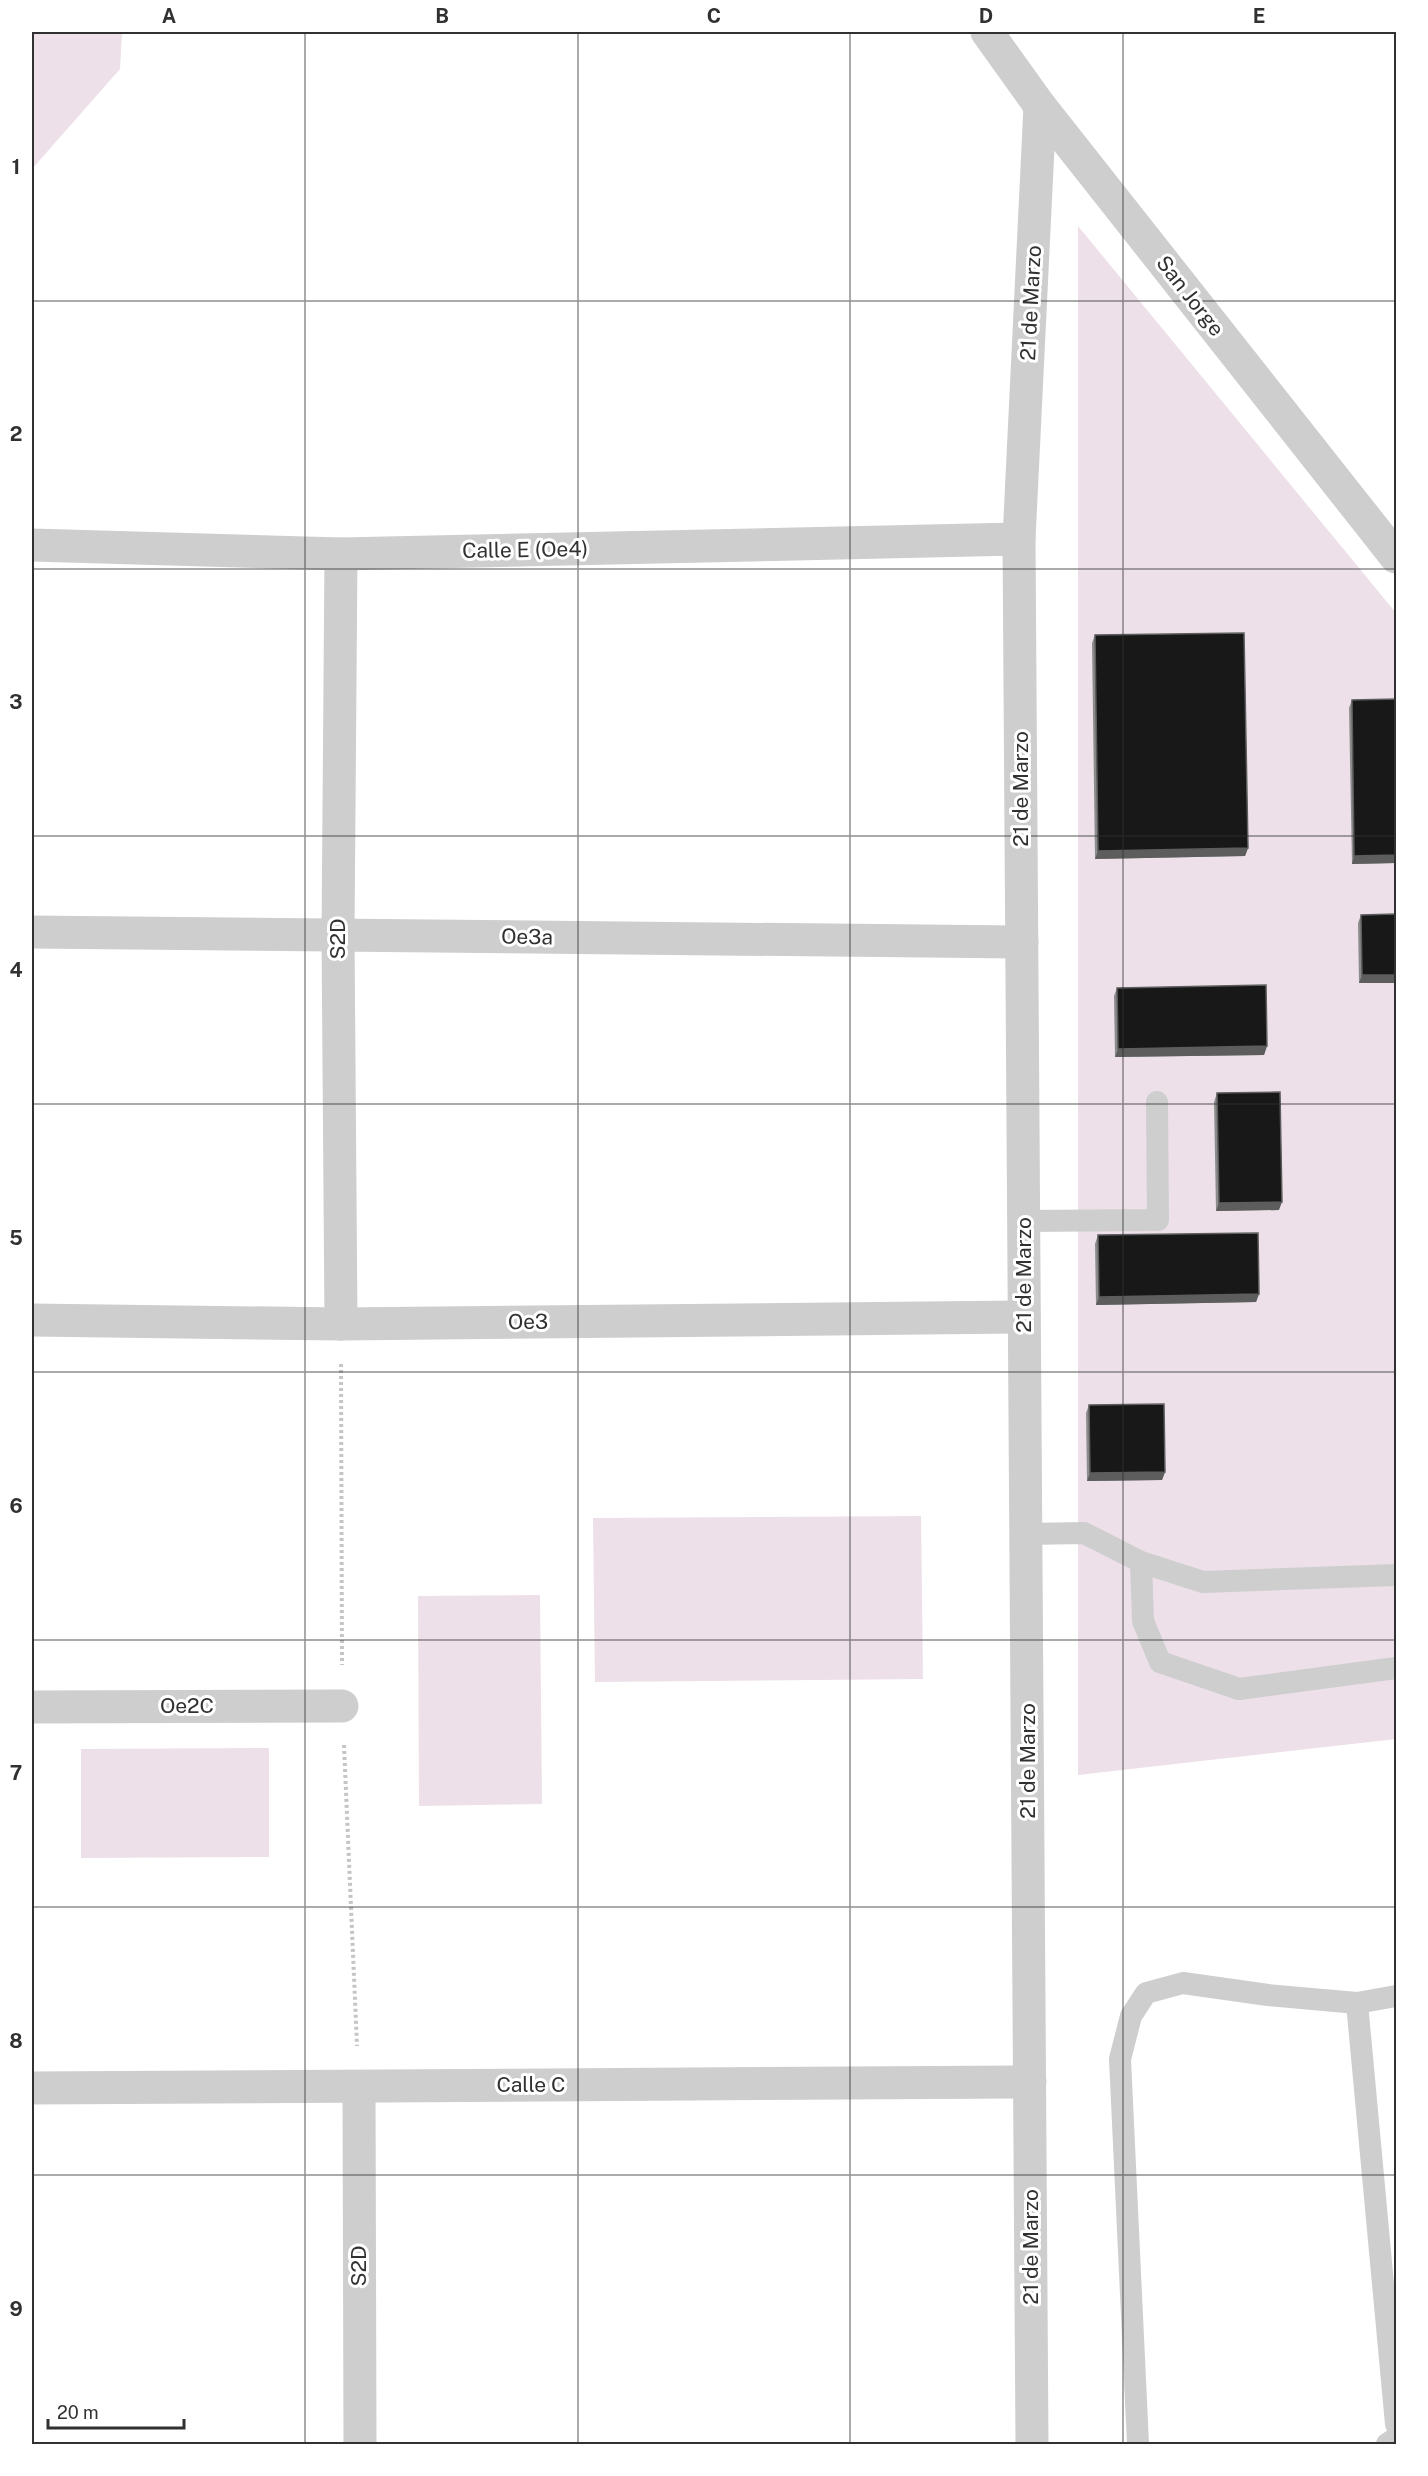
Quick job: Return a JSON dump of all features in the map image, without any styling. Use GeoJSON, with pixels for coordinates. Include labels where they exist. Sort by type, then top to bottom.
{"type":"FeatureCollection","features":[{"type":"Feature","properties":{"kind":"street","name":"San Jorge"},"geometry":{"type":"LineString","coordinates":[[987,32],[1040,106],[1396,557]]}},
{"type":"Feature","properties":{"kind":"street","name":"21 de Marzo"},"geometry":{"type":"LineString","coordinates":[[1032,2445],[1019,540],[1040,106]]}},
{"type":"Feature","properties":{"kind":"street","name":"Calle E (Oe4)"},"geometry":{"type":"LineString","coordinates":[[32,545],[340,554],[1019,540]]}},
{"type":"Feature","properties":{"kind":"street","name":"S2D"},"geometry":{"type":"LineString","coordinates":[[340,554],[338,935],[341,1324]]}},
{"type":"Feature","properties":{"kind":"street","name":"Oe3a"},"geometry":{"type":"LineString","coordinates":[[32,932],[1022,942]]}},
{"type":"Feature","properties":{"kind":"street","name":"Oe3"},"geometry":{"type":"LineString","coordinates":[[32,1320],[341,1324],[1024,1317]]}},
{"type":"Feature","properties":{"kind":"street","name":"Oe2C"},"geometry":{"type":"LineString","coordinates":[[32,1707],[342,1706]]}},
{"type":"Feature","properties":{"kind":"street","name":"Calle C"},"geometry":{"type":"LineString","coordinates":[[32,2088],[1030,2082]]}},
{"type":"Feature","properties":{"kind":"street","name":"S2D"},"geometry":{"type":"LineString","coordinates":[[359,2086],[360,2445]]}},
{"type":"Feature","properties":{"kind":"lane"},"geometry":{"type":"LineString","coordinates":[[1024,1221],[1158,1220],[1157,1102]]}},
{"type":"Feature","properties":{"kind":"lane"},"geometry":{"type":"LineString","coordinates":[[1026,1534],[1084,1533],[1141,1562],[1203,1582],[1396,1575]]}},
{"type":"Feature","properties":{"kind":"lane"},"geometry":{"type":"LineString","coordinates":[[1141,1562],[1143,1622],[1160,1662],[1239,1689],[1396,1668]]}},
{"type":"Feature","properties":{"kind":"lane"},"geometry":{"type":"LineString","coordinates":[[1138,2445],[1120,2059],[1131,2016],[1146,1993],[1183,1983],[1268,1995],[1357,2002],[1396,1996]]}},
{"type":"Feature","properties":{"kind":"lane"},"geometry":{"type":"LineString","coordinates":[[1357,2002],[1396,2424]]}},
{"type":"Feature","properties":{"kind":"lane"},"geometry":{"type":"LineString","coordinates":[[1387,2445],[1396,2438]]}},
{"type":"Feature","properties":{"kind":"shaded area"},"geometry":{"type":"Polygon","coordinates":[[[32,32],[122,32],[120,69],[32,169],[32,32]]]}},
{"type":"Feature","properties":{"kind":"shaded area"},"geometry":{"type":"Polygon","coordinates":[[[1078,226],[1396,613],[1396,1739],[1078,1775],[1078,226]]]}},
{"type":"Feature","properties":{"kind":"shaded area"},"geometry":{"type":"Polygon","coordinates":[[[921,1516],[923,1679],[595,1682],[593,1518],[921,1516]]]}},
{"type":"Feature","properties":{"kind":"shaded area"},"geometry":{"type":"Polygon","coordinates":[[[540,1595],[542,1804],[419,1806],[418,1596],[540,1595]]]}},
{"type":"Feature","properties":{"kind":"shaded area"},"geometry":{"type":"Polygon","coordinates":[[[269,1748],[269,1857],[81,1858],[81,1749],[269,1748]]]}},
{"type":"Feature","properties":{"kind":"building"},"geometry":{"type":"Polygon","coordinates":[[[1244,633],[1248,848],[1098,851],[1095,635],[1244,633]]]}},
{"type":"Feature","properties":{"kind":"building"},"geometry":{"type":"Polygon","coordinates":[[[1396,699],[1396,855],[1354,856],[1352,700],[1396,699]]]}},
{"type":"Feature","properties":{"kind":"building"},"geometry":{"type":"Polygon","coordinates":[[[1396,914],[1396,975],[1362,975],[1361,915],[1396,914]]]}},
{"type":"Feature","properties":{"kind":"building"},"geometry":{"type":"Polygon","coordinates":[[[1266,985],[1267,1046],[1118,1049],[1117,988],[1266,985]]]}},
{"type":"Feature","properties":{"kind":"building"},"geometry":{"type":"Polygon","coordinates":[[[1280,1092],[1282,1202],[1219,1203],[1217,1093],[1280,1092]]]}},
{"type":"Feature","properties":{"kind":"building"},"geometry":{"type":"Polygon","coordinates":[[[1258,1233],[1259,1294],[1099,1297],[1098,1235],[1258,1233]]]}},
{"type":"Feature","properties":{"kind":"building"},"geometry":{"type":"Polygon","coordinates":[[[1164,1404],[1165,1472],[1090,1473],[1089,1405],[1164,1404]]]}}]}
